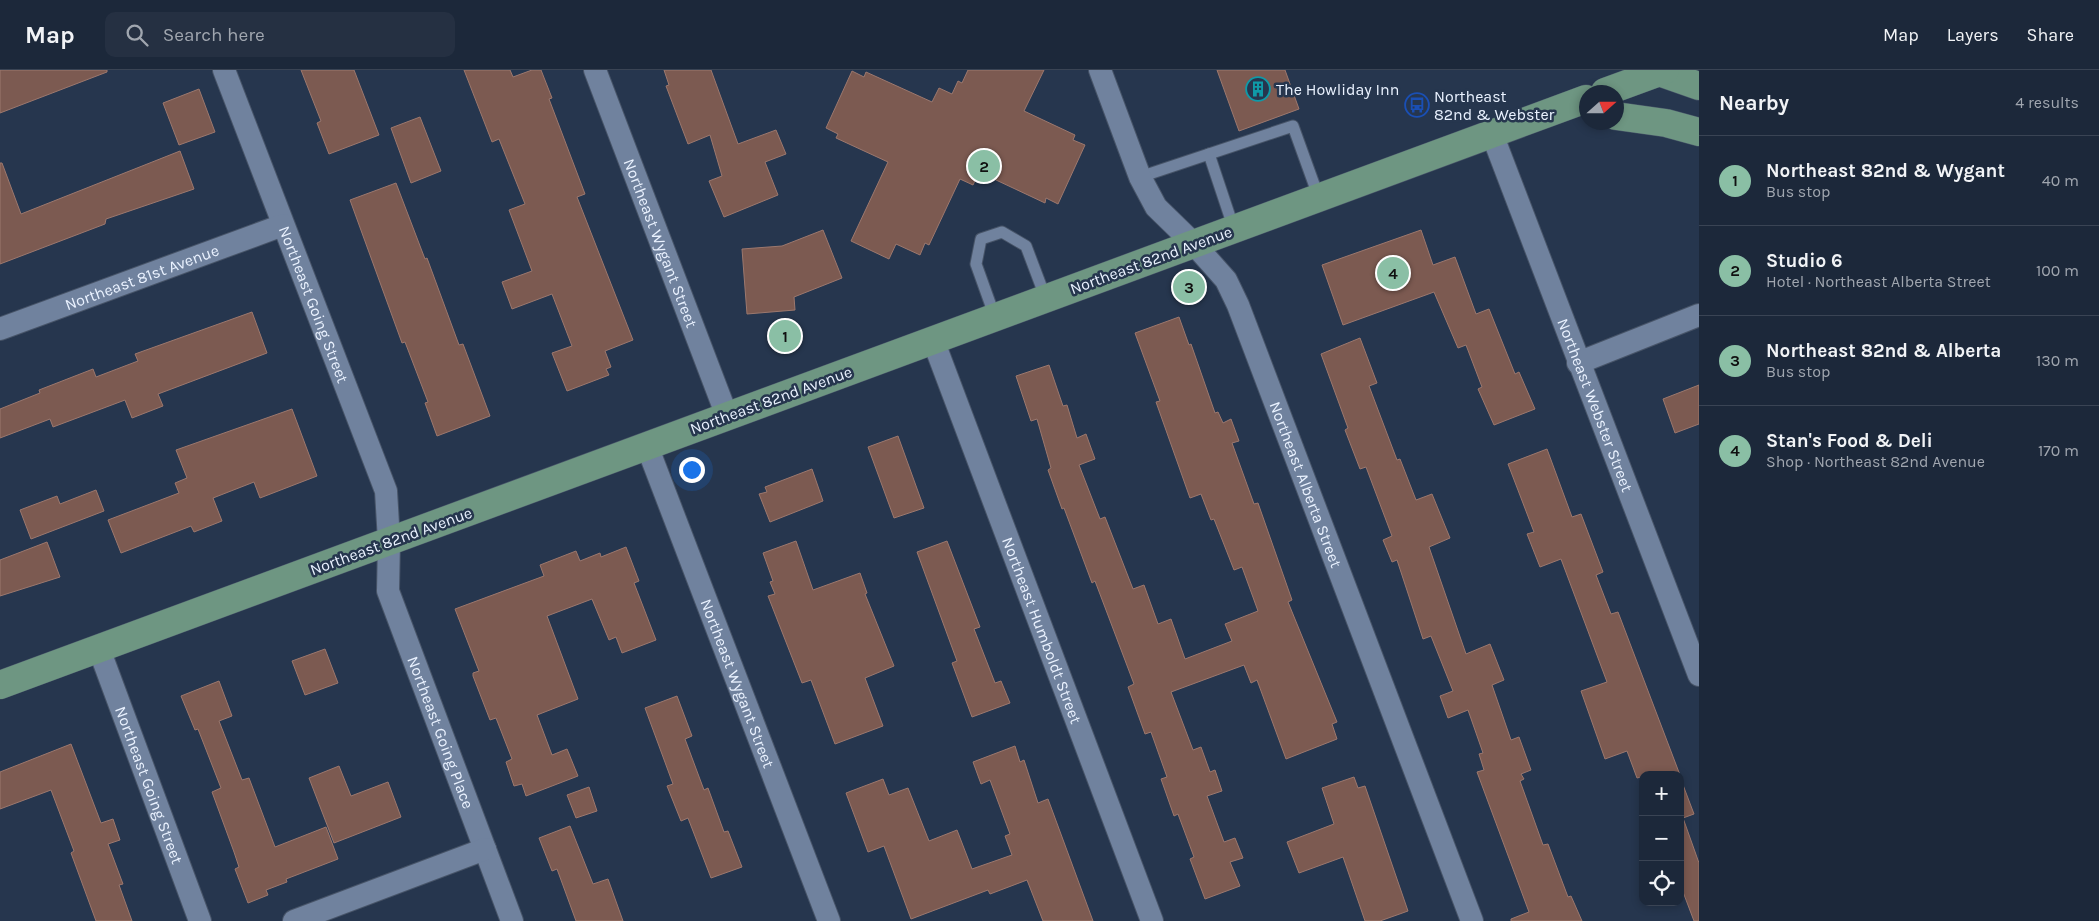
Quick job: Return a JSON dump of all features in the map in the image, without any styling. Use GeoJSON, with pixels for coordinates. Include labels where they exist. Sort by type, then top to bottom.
{"type":"FeatureCollection","features":[{"type":"Feature","properties":{"kind":"main road"},"geometry":{"type":"LineString","coordinates":[[1624,85],[1662,71],[1699,86]]}},
{"type":"Feature","properties":{"kind":"main road","name":"Northeast 82nd Avenue"},"geometry":{"type":"LineString","coordinates":[[0,685],[1579,102]]}},
{"type":"Feature","properties":{"kind":"main road","name":"Northeast 82nd Avenue"},"geometry":{"type":"LineString","coordinates":[[1542,116],[1579,116]]}},
{"type":"Feature","properties":{"kind":"main road"},"geometry":{"type":"LineString","coordinates":[[1624,117],[1699,132]]}},
{"type":"Feature","properties":{"kind":"street","name":"Northeast Going Street"},"geometry":{"type":"LineString","coordinates":[[224,70],[386,491],[389,541]]}},
{"type":"Feature","properties":{"kind":"street","name":"Northeast Wygant Street"},"geometry":{"type":"LineString","coordinates":[[595,70],[727,416]]}},
{"type":"Feature","properties":{"kind":"street","name":"Northeast Alberta Street"},"geometry":{"type":"LineString","coordinates":[[1100,70],[1140,177],[1156,207],[1194,244],[1226,280],[1238,304],[1472,921]]}},
{"type":"Feature","properties":{"kind":"street","name":"Northeast Webster Street"},"geometry":{"type":"LineString","coordinates":[[1492,134],[1578,363],[1699,675]]}},
{"type":"Feature","properties":{"kind":"street","name":"Northeast 81st Avenue"},"geometry":{"type":"LineString","coordinates":[[0,329],[283,225]]}},
{"type":"Feature","properties":{"kind":"street"},"geometry":{"type":"LineString","coordinates":[[1578,363],[1699,315]]}},
{"type":"Feature","properties":{"kind":"street","name":"Northeast Humboldt Street"},"geometry":{"type":"LineString","coordinates":[[933,340],[1152,921]]}},
{"type":"Feature","properties":{"kind":"street","name":"Northeast Wygant Street"},"geometry":{"type":"LineString","coordinates":[[648,446],[829,921]]}},
{"type":"Feature","properties":{"kind":"street","name":"Northeast Going Place"},"geometry":{"type":"LineString","coordinates":[[389,541],[388,591],[512,921]]}},
{"type":"Feature","properties":{"kind":"street","name":"Northeast Going Street"},"geometry":{"type":"LineString","coordinates":[[99,648],[200,921]]}},
{"type":"Feature","properties":{"kind":"street"},"geometry":{"type":"LineString","coordinates":[[294,921],[485,849]]}},
{"type":"Feature","properties":{"kind":"lane"},"geometry":{"type":"LineString","coordinates":[[1140,177],[1293,126],[1319,198]]}},
{"type":"Feature","properties":{"kind":"lane"},"geometry":{"type":"LineString","coordinates":[[1209,154],[1234,229]]}},
{"type":"Feature","properties":{"kind":"lane"},"geometry":{"type":"LineString","coordinates":[[995,317],[976,264],[982,239],[1002,232],[1026,246],[1046,299]]}},
{"type":"Feature","properties":{"kind":"building"},"geometry":{"type":"Polygon","coordinates":[[[0,70],[107,70],[107,72],[0,113],[0,70]]]}},
{"type":"Feature","properties":{"kind":"building"},"geometry":{"type":"Polygon","coordinates":[[[301,70],[354,70],[379,135],[329,154],[317,123],[321,121],[301,70]]]}},
{"type":"Feature","properties":{"kind":"building"},"geometry":{"type":"Polygon","coordinates":[[[464,70],[510,70],[513,77],[532,70],[541,70],[552,98],[549,99],[585,194],[577,197],[633,340],[605,351],[611,367],[606,369],[609,375],[567,391],[552,353],[572,346],[552,294],[512,309],[502,282],[532,271],[509,210],[525,204],[499,139],[492,142],[464,70]]]}},
{"type":"Feature","properties":{"kind":"building"},"geometry":{"type":"Polygon","coordinates":[[[664,70],[711,70],[738,144],[776,130],[786,154],[765,162],[778,195],[724,217],[709,181],[722,176],[710,135],[688,144],[666,86],[669,85],[664,70]]]}},
{"type":"Feature","properties":{"kind":"building"},"geometry":{"type":"Polygon","coordinates":[[[968,70],[1044,70],[1024,111],[1075,135],[1073,140],[1085,145],[1058,204],[1046,198],[1045,203],[979,172],[973,185],[960,179],[929,245],[925,243],[920,255],[896,244],[889,259],[851,241],[888,162],[836,138],[838,134],[826,128],[852,71],[864,77],[866,72],[932,102],[939,88],[952,94],[958,81],[962,83],[968,70]]]}},
{"type":"Feature","properties":{"kind":"building","name":"The Howliday Inn"},"geometry":{"type":"Polygon","coordinates":[[[1217,70],[1285,70],[1299,109],[1239,131],[1217,70]]]}},
{"type":"Feature","properties":{"kind":"building"},"geometry":{"type":"Polygon","coordinates":[[[199,89],[215,132],[179,145],[163,103],[199,89]]]}},
{"type":"Feature","properties":{"kind":"building"},"geometry":{"type":"Polygon","coordinates":[[[420,117],[441,171],[411,183],[391,128],[420,117]]]}},
{"type":"Feature","properties":{"kind":"building"},"geometry":{"type":"Polygon","coordinates":[[[180,151],[194,189],[106,219],[105,224],[0,264],[0,163],[2,163],[21,214],[180,151]]]}},
{"type":"Feature","properties":{"kind":"building"},"geometry":{"type":"Polygon","coordinates":[[[396,183],[425,259],[427,258],[459,345],[463,344],[490,416],[437,436],[425,403],[428,402],[405,342],[402,343],[350,200],[396,183]]]}},
{"type":"Feature","properties":{"kind":"building"},"geometry":{"type":"Polygon","coordinates":[[[823,230],[842,278],[794,297],[795,310],[747,314],[742,249],[782,246],[823,230]]]}},
{"type":"Feature","properties":{"kind":"building"},"geometry":{"type":"Polygon","coordinates":[[[1421,230],[1433,265],[1455,257],[1476,314],[1489,309],[1515,374],[1519,372],[1535,409],[1494,425],[1478,389],[1482,387],[1466,345],[1458,348],[1434,292],[1343,325],[1322,265],[1421,230]]]}},
{"type":"Feature","properties":{"kind":"building"},"geometry":{"type":"Polygon","coordinates":[[[252,312],[267,353],[158,394],[163,406],[132,418],[125,400],[53,427],[50,419],[0,438],[0,409],[40,393],[39,390],[93,369],[96,377],[138,361],[135,354],[252,312]]]}},
{"type":"Feature","properties":{"kind":"building"},"geometry":{"type":"Polygon","coordinates":[[[1179,317],[1189,345],[1191,344],[1215,413],[1218,412],[1223,423],[1231,419],[1239,441],[1232,443],[1254,504],[1258,503],[1292,600],[1288,602],[1337,722],[1332,724],[1337,739],[1286,759],[1257,680],[1251,683],[1244,665],[1171,692],[1193,750],[1201,747],[1210,772],[1215,770],[1222,791],[1207,796],[1224,842],[1235,838],[1243,858],[1230,862],[1240,886],[1205,899],[1190,859],[1194,857],[1178,814],[1174,816],[1161,779],[1167,777],[1151,732],[1145,734],[1128,687],[1134,684],[1095,581],[1092,583],[1064,508],[1062,509],[1048,470],[1051,468],[1037,419],[1031,421],[1016,376],[1049,365],[1063,406],[1067,405],[1077,438],[1086,434],[1095,459],[1079,465],[1100,519],[1105,517],[1133,589],[1144,585],[1158,624],[1171,619],[1185,659],[1232,641],[1225,624],[1258,611],[1242,567],[1234,570],[1214,519],[1211,520],[1201,494],[1190,498],[1156,402],[1160,401],[1135,333],[1179,317]]]}},
{"type":"Feature","properties":{"kind":"building"},"geometry":{"type":"Polygon","coordinates":[[[1360,338],[1377,383],[1369,386],[1397,460],[1400,459],[1416,500],[1432,494],[1450,538],[1429,547],[1466,654],[1490,644],[1504,680],[1492,685],[1511,740],[1519,737],[1531,770],[1521,774],[1524,779],[1520,781],[1543,845],[1548,844],[1568,897],[1571,896],[1582,921],[1511,921],[1511,919],[1529,912],[1477,772],[1484,770],[1479,754],[1483,753],[1468,710],[1448,718],[1440,696],[1453,691],[1431,636],[1423,639],[1397,560],[1392,562],[1383,540],[1392,536],[1366,467],[1360,469],[1345,430],[1348,428],[1321,354],[1360,338]]]}},
{"type":"Feature","properties":{"kind":"building"},"geometry":{"type":"Polygon","coordinates":[[[1699,385],[1699,424],[1675,433],[1663,399],[1699,385]]]}},
{"type":"Feature","properties":{"kind":"building"},"geometry":{"type":"Polygon","coordinates":[[[292,409],[317,476],[260,498],[254,482],[213,498],[222,521],[194,532],[191,526],[121,553],[108,520],[179,493],[175,483],[187,478],[176,450],[292,409]]]}},
{"type":"Feature","properties":{"kind":"building"},"geometry":{"type":"Polygon","coordinates":[[[898,436],[924,508],[894,518],[868,447],[898,436]]]}},
{"type":"Feature","properties":{"kind":"building"},"geometry":{"type":"Polygon","coordinates":[[[1547,449],[1572,517],[1581,514],[1603,572],[1596,575],[1611,614],[1618,612],[1678,771],[1639,771],[1639,778],[1637,778],[1627,751],[1605,759],[1581,691],[1607,682],[1561,559],[1540,567],[1527,534],[1534,532],[1508,464],[1547,449]]]}},
{"type":"Feature","properties":{"kind":"building"},"geometry":{"type":"Polygon","coordinates":[[[812,469],[823,501],[770,522],[759,494],[767,492],[765,487],[812,469]]]}},
{"type":"Feature","properties":{"kind":"building"},"geometry":{"type":"Polygon","coordinates":[[[96,490],[104,511],[31,539],[20,510],[57,496],[60,504],[96,490]]]}},
{"type":"Feature","properties":{"kind":"building"},"geometry":{"type":"Polygon","coordinates":[[[796,541],[813,590],[860,573],[867,593],[865,594],[894,666],[865,678],[883,726],[835,744],[811,680],[802,683],[768,596],[775,594],[770,582],[773,581],[763,553],[796,541]]]}},
{"type":"Feature","properties":{"kind":"building"},"geometry":{"type":"Polygon","coordinates":[[[947,541],[980,627],[974,629],[995,683],[1001,681],[1010,703],[972,717],[952,663],[957,661],[917,552],[947,541]]]}},
{"type":"Feature","properties":{"kind":"building"},"geometry":{"type":"Polygon","coordinates":[[[47,542],[60,577],[0,596],[0,560],[47,542]]]}},
{"type":"Feature","properties":{"kind":"building"},"geometry":{"type":"Polygon","coordinates":[[[626,547],[639,581],[634,583],[656,640],[622,653],[616,637],[609,640],[592,599],[547,616],[578,699],[537,715],[552,755],[567,749],[578,776],[526,796],[522,784],[514,786],[506,762],[512,759],[496,718],[490,720],[473,676],[473,673],[479,671],[455,609],[544,576],[540,565],[576,551],[580,561],[600,553],[601,557],[626,547]]]}},
{"type":"Feature","properties":{"kind":"building"},"geometry":{"type":"Polygon","coordinates":[[[325,649],[338,683],[305,695],[292,661],[325,649]]]}},
{"type":"Feature","properties":{"kind":"building"},"geometry":{"type":"Polygon","coordinates":[[[219,681],[232,716],[219,721],[242,780],[249,778],[275,847],[326,827],[338,859],[286,879],[287,882],[266,890],[268,895],[248,903],[235,869],[239,867],[212,792],[221,788],[198,729],[195,730],[181,696],[219,681]]]}},
{"type":"Feature","properties":{"kind":"building"},"geometry":{"type":"Polygon","coordinates":[[[677,696],[692,736],[685,739],[704,790],[708,788],[724,832],[728,831],[742,867],[711,878],[688,818],[681,821],[667,786],[673,784],[645,708],[677,696]]]}},
{"type":"Feature","properties":{"kind":"building"},"geometry":{"type":"Polygon","coordinates":[[[71,744],[101,823],[113,819],[120,840],[108,844],[123,884],[119,885],[132,921],[96,921],[71,853],[74,851],[51,790],[0,809],[0,772],[71,744]]]}},
{"type":"Feature","properties":{"kind":"building"},"geometry":{"type":"Polygon","coordinates":[[[1015,746],[1020,762],[1024,760],[1038,803],[1048,799],[1093,921],[1043,921],[1027,880],[990,894],[988,890],[911,919],[884,846],[868,852],[846,793],[883,779],[889,795],[908,788],[929,841],[957,830],[972,869],[1012,855],[1005,836],[1010,834],[990,780],[981,784],[973,762],[1015,746]]]}},
{"type":"Feature","properties":{"kind":"building"},"geometry":{"type":"Polygon","coordinates":[[[339,766],[351,796],[388,782],[401,817],[334,843],[309,778],[339,766]]]}},
{"type":"Feature","properties":{"kind":"building"},"geometry":{"type":"Polygon","coordinates":[[[1354,777],[1358,788],[1365,786],[1408,911],[1380,921],[1365,921],[1343,857],[1299,873],[1287,842],[1334,824],[1322,788],[1354,777]]]}},
{"type":"Feature","properties":{"kind":"building"},"geometry":{"type":"Polygon","coordinates":[[[589,787],[597,811],[576,818],[567,795],[589,787]]]}},
{"type":"Feature","properties":{"kind":"building"},"geometry":{"type":"Polygon","coordinates":[[[1684,788],[1694,814],[1684,818],[1684,788]]]}},
{"type":"Feature","properties":{"kind":"building"},"geometry":{"type":"Polygon","coordinates":[[[1684,821],[1699,863],[1699,921],[1694,921],[1684,895],[1684,821]]]}},
{"type":"Feature","properties":{"kind":"building"},"geometry":{"type":"Polygon","coordinates":[[[570,826],[593,884],[608,879],[623,921],[576,921],[557,869],[552,871],[539,838],[570,826]]]}},
{"type":"Feature","properties":{"kind":"place","name":"The Howliday Inn"},"geometry":{"type":"Point","coordinates":[1258,89]}},
{"type":"Feature","properties":{"kind":"place","name":"Northeast 82nd & Webster"},"geometry":{"type":"Point","coordinates":[1417,105]}},
{"type":"Feature","properties":{"kind":"place","name":"Studio 6"},"geometry":{"type":"Point","coordinates":[984,166]}},
{"type":"Feature","properties":{"kind":"place","name":"Stan's Food & Deli"},"geometry":{"type":"Point","coordinates":[1393,273]}},
{"type":"Feature","properties":{"kind":"place","name":"Northeast 82nd & Alberta"},"geometry":{"type":"Point","coordinates":[1189,287]}},
{"type":"Feature","properties":{"kind":"place","name":"Northeast 82nd & Wygant"},"geometry":{"type":"Point","coordinates":[785,336]}}]}
